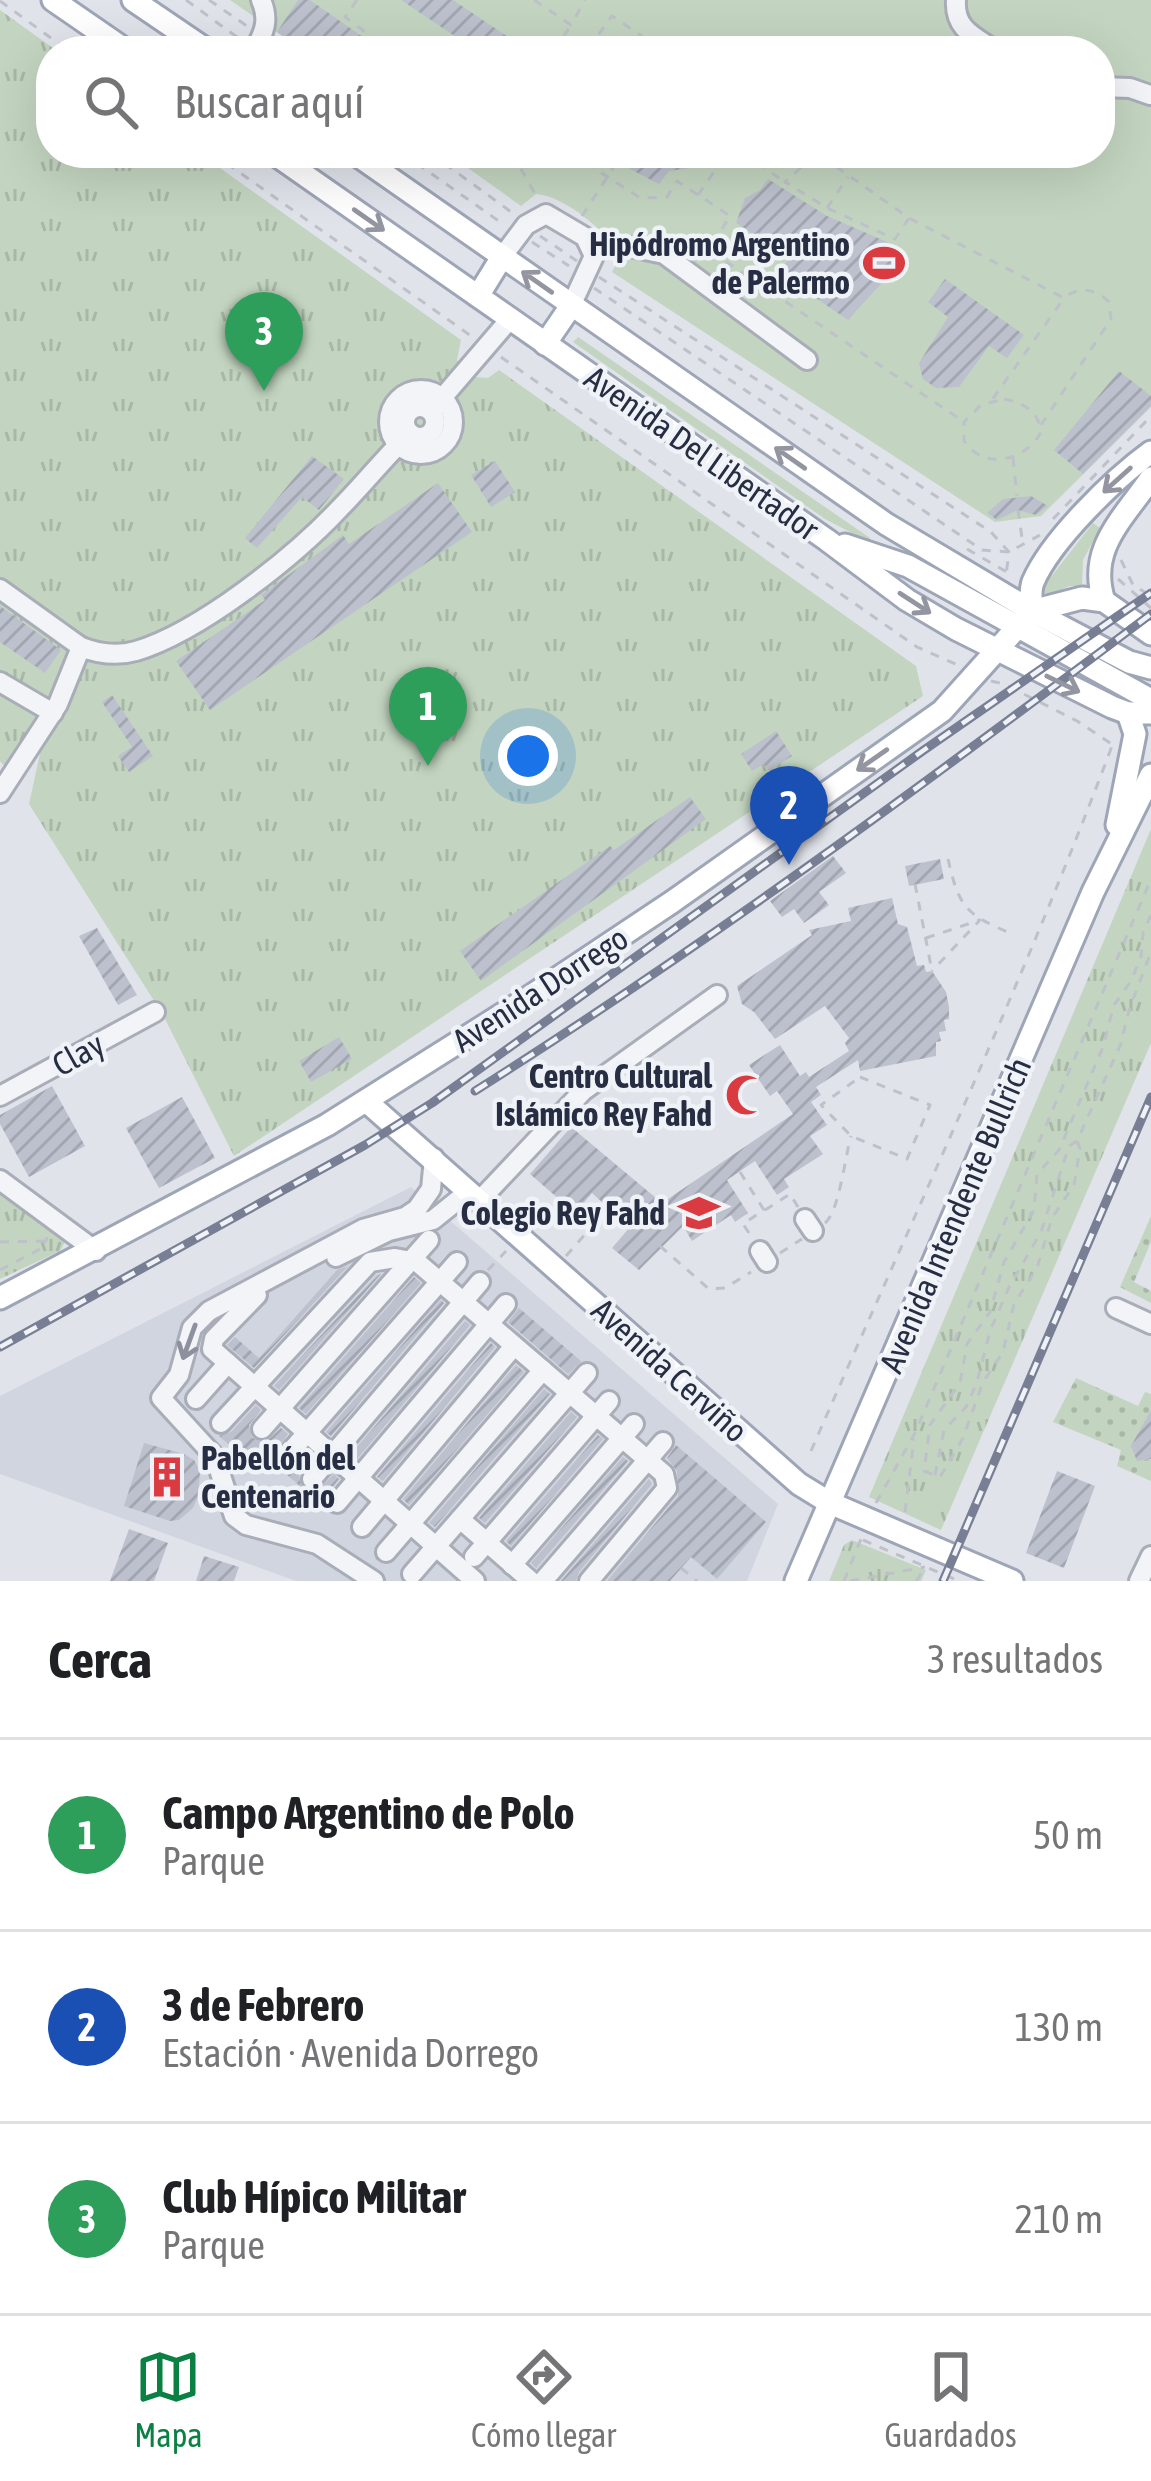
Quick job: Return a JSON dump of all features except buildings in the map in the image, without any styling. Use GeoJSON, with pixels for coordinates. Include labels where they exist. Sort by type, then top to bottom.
{"type":"FeatureCollection","features":[{"type":"Feature","properties":{"kind":"main road"},"geometry":{"type":"LineString","coordinates":[[53,0],[105,36]]}},
{"type":"Feature","properties":{"kind":"main road"},"geometry":{"type":"LineString","coordinates":[[134,0],[186,36]]}},
{"type":"Feature","properties":{"kind":"main road","name":"Avenida Del Libertador"},"geometry":{"type":"LineString","coordinates":[[295,168],[907,600],[998,652],[1140,713]]}},
{"type":"Feature","properties":{"kind":"main road","name":"Avenida Del Libertador"},"geometry":{"type":"LineString","coordinates":[[375,168],[1025,619],[1140,665],[1151,689]]}},
{"type":"Feature","properties":{"kind":"main road"},"geometry":{"type":"LineString","coordinates":[[478,296],[502,257]]}},
{"type":"Feature","properties":{"kind":"main road"},"geometry":{"type":"LineString","coordinates":[[545,344],[571,306]]}},
{"type":"Feature","properties":{"kind":"main road","name":"Avenida Dorrego"},"geometry":{"type":"LineString","coordinates":[[0,1298],[96,1251],[366,1101],[748,849],[942,711],[1025,619],[1031,585],[1066,535],[1097,498],[1151,452]]}},
{"type":"Feature","properties":{"kind":"main road"},"geometry":{"type":"LineString","coordinates":[[1104,601],[1096,579],[1100,555],[1151,478]]}},
{"type":"Feature","properties":{"kind":"main road"},"geometry":{"type":"LineString","coordinates":[[827,540],[908,566],[1025,619],[1151,700]]}},
{"type":"Feature","properties":{"kind":"main road"},"geometry":{"type":"LineString","coordinates":[[1025,619],[1082,598],[1104,601],[1151,634]]}},
{"type":"Feature","properties":{"kind":"main road","name":"Avenida Intendente Bullrich"},"geometry":{"type":"LineString","coordinates":[[1112,849],[1140,713]]}},
{"type":"Feature","properties":{"kind":"main road","name":"Avenida Intendente Bullrich"},"geometry":{"type":"LineString","coordinates":[[796,1581],[1112,849],[1151,776]]}},
{"type":"Feature","properties":{"kind":"main road"},"geometry":{"type":"LineString","coordinates":[[404,1131],[398,1096],[415,1070]]}},
{"type":"Feature","properties":{"kind":"main road","name":"Avenida Cerviño"},"geometry":{"type":"LineString","coordinates":[[366,1101],[760,1452],[830,1503],[1012,1581]]}},
{"type":"Feature","properties":{"kind":"main road"},"geometry":{"type":"LineString","coordinates":[[327,1125],[370,1123],[404,1131]]}},
{"type":"Feature","properties":{"kind":"street"},"geometry":{"type":"LineString","coordinates":[[260,36],[267,13],[261,0]]}},
{"type":"Feature","properties":{"kind":"street"},"geometry":{"type":"LineString","coordinates":[[956,0],[956,21],[974,36]]}},
{"type":"Feature","properties":{"kind":"street"},"geometry":{"type":"LineString","coordinates":[[1115,88],[1150,95]]}},
{"type":"Feature","properties":{"kind":"street"},"geometry":{"type":"LineString","coordinates":[[502,257],[523,230],[546,214],[574,229],[593,248]]}},
{"type":"Feature","properties":{"kind":"street"},"geometry":{"type":"LineString","coordinates":[[593,248],[626,245],[664,254],[807,360]]}},
{"type":"Feature","properties":{"kind":"street"},"geometry":{"type":"LineString","coordinates":[[571,306],[587,275],[593,248]]}},
{"type":"Feature","properties":{"kind":"street"},"geometry":{"type":"LineString","coordinates":[[437,405],[510,319]]}},
{"type":"Feature","properties":{"kind":"street"},"geometry":{"type":"LineString","coordinates":[[420,390],[453,416],[453,426],[426,454],[406,451],[403,439],[391,437],[388,417],[420,390]]}},
{"type":"Feature","properties":{"kind":"street"},"geometry":{"type":"LineString","coordinates":[[0,589],[81,647],[113,654],[132,652],[191,626],[298,546],[338,511],[403,439]]}},
{"type":"Feature","properties":{"kind":"street"},"geometry":{"type":"LineString","coordinates":[[0,793],[53,713],[81,647]]}},
{"type":"Feature","properties":{"kind":"street"},"geometry":{"type":"LineString","coordinates":[[0,682],[53,713]]}},
{"type":"Feature","properties":{"kind":"street"},"geometry":{"type":"LineString","coordinates":[[221,1423],[370,1262],[475,1195],[583,1091],[717,995]]}},
{"type":"Feature","properties":{"kind":"street","name":"Clay"},"geometry":{"type":"LineString","coordinates":[[0,1096],[155,1012]]}},
{"type":"Feature","properties":{"kind":"street"},"geometry":{"type":"LineString","coordinates":[[374,1581],[316,1544],[246,1525],[234,1516],[215,1456],[160,1398],[178,1375],[192,1328],[209,1311],[363,1229],[417,1209],[431,1189],[434,1158]]}},
{"type":"Feature","properties":{"kind":"street"},"geometry":{"type":"LineString","coordinates":[[0,1180],[96,1251]]}},
{"type":"Feature","properties":{"kind":"street"},"geometry":{"type":"LineString","coordinates":[[422,1233],[400,1246],[250,1298],[211,1343],[475,1581]]}},
{"type":"Feature","properties":{"kind":"street"},"geometry":{"type":"LineString","coordinates":[[400,1246],[569,1393],[602,1408],[664,1474],[667,1488],[589,1581]]}},
{"type":"Feature","properties":{"kind":"street"},"geometry":{"type":"LineString","coordinates":[[262,1429],[400,1246]]}},
{"type":"Feature","properties":{"kind":"street"},"geometry":{"type":"LineString","coordinates":[[283,1460],[457,1262]]}},
{"type":"Feature","properties":{"kind":"street"},"geometry":{"type":"LineString","coordinates":[[312,1479],[489,1270]]}},
{"type":"Feature","properties":{"kind":"street"},"geometry":{"type":"LineString","coordinates":[[337,1502],[506,1304]]}},
{"type":"Feature","properties":{"kind":"street"},"geometry":{"type":"LineString","coordinates":[[1116,1308],[1151,1324]]}},
{"type":"Feature","properties":{"kind":"street"},"geometry":{"type":"LineString","coordinates":[[362,1527],[514,1346]]}},
{"type":"Feature","properties":{"kind":"street"},"geometry":{"type":"LineString","coordinates":[[196,1400],[226,1361]]}},
{"type":"Feature","properties":{"kind":"street"},"geometry":{"type":"LineString","coordinates":[[386,1552],[543,1370]]}},
{"type":"Feature","properties":{"kind":"street"},"geometry":{"type":"LineString","coordinates":[[412,1574],[587,1373]]}},
{"type":"Feature","properties":{"kind":"street"},"geometry":{"type":"LineString","coordinates":[[481,1550],[602,1408]]}},
{"type":"Feature","properties":{"kind":"street"},"geometry":{"type":"LineString","coordinates":[[512,1565],[628,1431]]}},
{"type":"Feature","properties":{"kind":"street"},"geometry":{"type":"LineString","coordinates":[[543,1581],[663,1442]]}},
{"type":"Feature","properties":{"kind":"street"},"geometry":{"type":"LineString","coordinates":[[460,1519],[481,1550],[531,1581]]}},
{"type":"Feature","properties":{"kind":"street"},"geometry":{"type":"LineString","coordinates":[[1139,1581],[1151,1556]]}},
{"type":"Feature","properties":{"kind":"path"},"geometry":{"type":"LineString","coordinates":[[186,0],[242,36]]}},
{"type":"Feature","properties":{"kind":"path"},"geometry":{"type":"LineString","coordinates":[[209,0],[247,36]]}},
{"type":"Feature","properties":{"kind":"path"},"geometry":{"type":"LineString","coordinates":[[356,0],[345,17],[371,36]]}},
{"type":"Feature","properties":{"kind":"path"},"geometry":{"type":"LineString","coordinates":[[534,0],[571,26]]}},
{"type":"Feature","properties":{"kind":"path"},"geometry":{"type":"LineString","coordinates":[[564,36],[585,0]]}},
{"type":"Feature","properties":{"kind":"path"},"geometry":{"type":"LineString","coordinates":[[0,1],[48,36]]}},
{"type":"Feature","properties":{"kind":"path"},"geometry":{"type":"LineString","coordinates":[[598,36],[612,16],[642,36]]}},
{"type":"Feature","properties":{"kind":"path"},"geometry":{"type":"LineString","coordinates":[[233,168],[917,647],[1077,721],[1112,745],[1019,983],[968,1088],[811,1451]]}},
{"type":"Feature","properties":{"kind":"path"},"geometry":{"type":"LineString","coordinates":[[426,168],[523,230],[955,533],[982,550],[1009,551]]}},
{"type":"Feature","properties":{"kind":"path"},"geometry":{"type":"LineString","coordinates":[[451,168],[507,207],[523,230],[587,275],[992,532]]}},
{"type":"Feature","properties":{"kind":"path"},"geometry":{"type":"LineString","coordinates":[[520,168],[546,214]]}},
{"type":"Feature","properties":{"kind":"path"},"geometry":{"type":"LineString","coordinates":[[592,168],[640,198],[668,197],[677,181],[730,216],[709,250],[964,422]]}},
{"type":"Feature","properties":{"kind":"path"},"geometry":{"type":"LineString","coordinates":[[574,229],[613,168]]}},
{"type":"Feature","properties":{"kind":"path"},"geometry":{"type":"LineString","coordinates":[[698,195],[717,168]]}},
{"type":"Feature","properties":{"kind":"path"},"geometry":{"type":"LineString","coordinates":[[764,168],[827,208],[896,238],[910,218]]}},
{"type":"Feature","properties":{"kind":"path"},"geometry":{"type":"LineString","coordinates":[[785,182],[800,168]]}},
{"type":"Feature","properties":{"kind":"path"},"geometry":{"type":"LineString","coordinates":[[838,168],[910,218],[1064,298]]}},
{"type":"Feature","properties":{"kind":"path"},"geometry":{"type":"LineString","coordinates":[[827,208],[849,176]]}},
{"type":"Feature","properties":{"kind":"path"},"geometry":{"type":"LineString","coordinates":[[1079,290],[1094,292],[1108,302],[1111,319],[1040,427],[1033,446],[1013,458],[976,454],[964,441],[964,422],[970,412],[992,400],[1064,298],[1079,290]]}},
{"type":"Feature","properties":{"kind":"path"},"geometry":{"type":"LineString","coordinates":[[992,400],[1020,403],[1040,427]]}},
{"type":"Feature","properties":{"kind":"path"},"geometry":{"type":"LineString","coordinates":[[1045,531],[1065,502],[1151,416]]}},
{"type":"Feature","properties":{"kind":"path"},"geometry":{"type":"LineString","coordinates":[[1013,458],[1016,496]]}},
{"type":"Feature","properties":{"kind":"path"},"geometry":{"type":"LineString","coordinates":[[1018,510],[1023,547]]}},
{"type":"Feature","properties":{"kind":"path"},"geometry":{"type":"LineString","coordinates":[[967,549],[1008,573]]}},
{"type":"Feature","properties":{"kind":"path"},"geometry":{"type":"LineString","coordinates":[[1120,557],[1133,585],[1151,596]]}},
{"type":"Feature","properties":{"kind":"path"},"geometry":{"type":"LineString","coordinates":[[948,859],[959,900],[980,920],[1010,933]]}},
{"type":"Feature","properties":{"kind":"path"},"geometry":{"type":"LineString","coordinates":[[926,1567],[847,1581],[869,1520],[915,1433],[1151,879]]}},
{"type":"Feature","properties":{"kind":"path"},"geometry":{"type":"LineString","coordinates":[[915,884],[932,971],[980,920]]}},
{"type":"Feature","properties":{"kind":"path"},"geometry":{"type":"LineString","coordinates":[[1078,1141],[1073,1185],[1052,1218],[1037,1268],[1014,1304],[1003,1352],[983,1382],[963,1438],[940,1477],[925,1471],[930,1425],[959,1383],[968,1344],[990,1312],[1004,1262],[1034,1210],[1037,1174],[1059,1150],[1103,1046],[1114,1005],[1141,957],[1143,933],[1151,916]]}},
{"type":"Feature","properties":{"kind":"path"},"geometry":{"type":"LineString","coordinates":[[926,938],[980,920]]}},
{"type":"Feature","properties":{"kind":"path"},"geometry":{"type":"LineString","coordinates":[[935,1475],[944,1430],[966,1407],[1009,1287],[1041,1232],[1069,1146],[1078,1141],[1120,1046],[1151,952]]}},
{"type":"Feature","properties":{"kind":"path"},"geometry":{"type":"LineString","coordinates":[[860,1077],[930,1105],[908,1159],[851,1136],[820,1105],[860,1077]]}},
{"type":"Feature","properties":{"kind":"path"},"geometry":{"type":"LineString","coordinates":[[660,1246],[702,1284],[717,1290],[809,1225],[833,1218],[851,1136]]}},
{"type":"Feature","properties":{"kind":"path"},"geometry":{"type":"LineString","coordinates":[[740,1172],[764,1210]]}},
{"type":"Feature","properties":{"kind":"path"},"geometry":{"type":"LineString","coordinates":[[764,1256],[743,1224],[790,1194],[809,1225]]}},
{"type":"Feature","properties":{"kind":"path"},"geometry":{"type":"LineString","coordinates":[[557,1267],[608,1208]]}},
{"type":"Feature","properties":{"kind":"path"},"geometry":{"type":"LineString","coordinates":[[43,1229],[48,1241]]}},
{"type":"Feature","properties":{"kind":"path"},"geometry":{"type":"LineString","coordinates":[[0,1270],[48,1241]]}},
{"type":"Feature","properties":{"kind":"path"},"geometry":{"type":"LineString","coordinates":[[0,1242],[59,1242]]}},
{"type":"Feature","properties":{"kind":"path"},"geometry":{"type":"LineString","coordinates":[[904,1520],[915,1433]]}},
{"type":"Feature","properties":{"kind":"path"},"geometry":{"type":"LineString","coordinates":[[869,1520],[926,1567],[959,1581]]}},
{"type":"Feature","properties":{"kind":"path"},"geometry":{"type":"LineString","coordinates":[[916,1581],[926,1567]]}},
{"type":"Feature","properties":{"kind":"path"},"geometry":{"type":"LineString","coordinates":[[681,1568],[697,1581]]}},
{"type":"Feature","properties":{"kind":"shaded area"},"geometry":{"type":"Polygon","coordinates":[[[411,1187],[778,1504],[747,1581],[296,1581],[0,1474],[0,1396],[411,1187]]]}},
{"type":"Feature","properties":{"kind":"green space","name":"Hipódromo Argentino de Palermo"},"geometry":{"type":"Polygon","coordinates":[[[230,0],[1151,0],[1151,407],[1041,516],[995,522],[612,272],[621,254],[595,225],[571,208],[536,194],[521,206],[468,168],[1115,168],[1115,36],[282,36],[230,0]]]}},
{"type":"Feature","properties":{"kind":"green space"},"geometry":{"type":"Polygon","coordinates":[[[0,10],[36,36],[36,168],[220,168],[461,340],[457,360],[474,377],[488,378],[499,370],[916,666],[923,696],[234,1156],[163,1015],[29,804],[45,731],[5,767],[0,761],[0,10]]]}},
{"type":"Feature","properties":{"kind":"green space"},"geometry":{"type":"Polygon","coordinates":[[[578,337],[870,538],[869,542],[825,519],[573,342],[578,337]]]}},
{"type":"Feature","properties":{"kind":"green space"},"geometry":{"type":"Polygon","coordinates":[[[1093,523],[1100,528],[1083,560],[1082,586],[1069,586],[1051,595],[1040,591],[1093,523]]]}},
{"type":"Feature","properties":{"kind":"green space"},"geometry":{"type":"Polygon","coordinates":[[[1151,829],[1151,1043],[941,1530],[869,1497],[1151,829]]]}},
{"type":"Feature","properties":{"kind":"green space"},"geometry":{"type":"Polygon","coordinates":[[[0,1190],[65,1242],[60,1251],[0,1279],[0,1190]]]}},
{"type":"Feature","properties":{"kind":"green space"},"geometry":{"type":"Polygon","coordinates":[[[1151,1216],[1151,1242],[1134,1282],[1151,1291],[1151,1303],[1120,1287],[1151,1216]]]}},
{"type":"Feature","properties":{"kind":"green space"},"geometry":{"type":"Polygon","coordinates":[[[1076,1378],[1138,1406],[1145,1392],[1151,1394],[1151,1412],[1131,1446],[1151,1460],[1151,1481],[1117,1466],[1121,1450],[1053,1422],[1076,1378]]]}},
{"type":"Feature","properties":{"kind":"green space"},"geometry":{"type":"Polygon","coordinates":[[[852,1540],[926,1570],[921,1581],[829,1581],[844,1545],[852,1540]]]}},
{"type":"Feature","properties":{"kind":"railway"},"geometry":{"type":"LineString","coordinates":[[0,1347],[365,1145],[432,1103],[1151,593]]}},
{"type":"Feature","properties":{"kind":"railway"},"geometry":{"type":"LineString","coordinates":[[475,1091],[733,919],[1151,614]]}},
{"type":"Feature","properties":{"kind":"railway"},"geometry":{"type":"LineString","coordinates":[[943,1581],[1151,1097]]}},
{"type":"Feature","properties":{"kind":"place","name":"Hipódromo Argentino de Palermo"},"geometry":{"type":"Point","coordinates":[884,263]}},
{"type":"Feature","properties":{"kind":"place","name":"Club Hípico Militar"},"geometry":{"type":"Point","coordinates":[264,391]}},
{"type":"Feature","properties":{"kind":"place","name":"Campo Argentino de Polo"},"geometry":{"type":"Point","coordinates":[428,766]}},
{"type":"Feature","properties":{"kind":"place","name":"3 de Febrero"},"geometry":{"type":"Point","coordinates":[789,865]}},
{"type":"Feature","properties":{"kind":"place","name":"Centro Cultural Islámico Rey Fahd"},"geometry":{"type":"Point","coordinates":[746,1095]}},
{"type":"Feature","properties":{"kind":"place","name":"Colegio Rey Fahd"},"geometry":{"type":"Point","coordinates":[699,1213]}},
{"type":"Feature","properties":{"kind":"place","name":"Pabellón del Centenario"},"geometry":{"type":"Point","coordinates":[167,1477]}}]}
